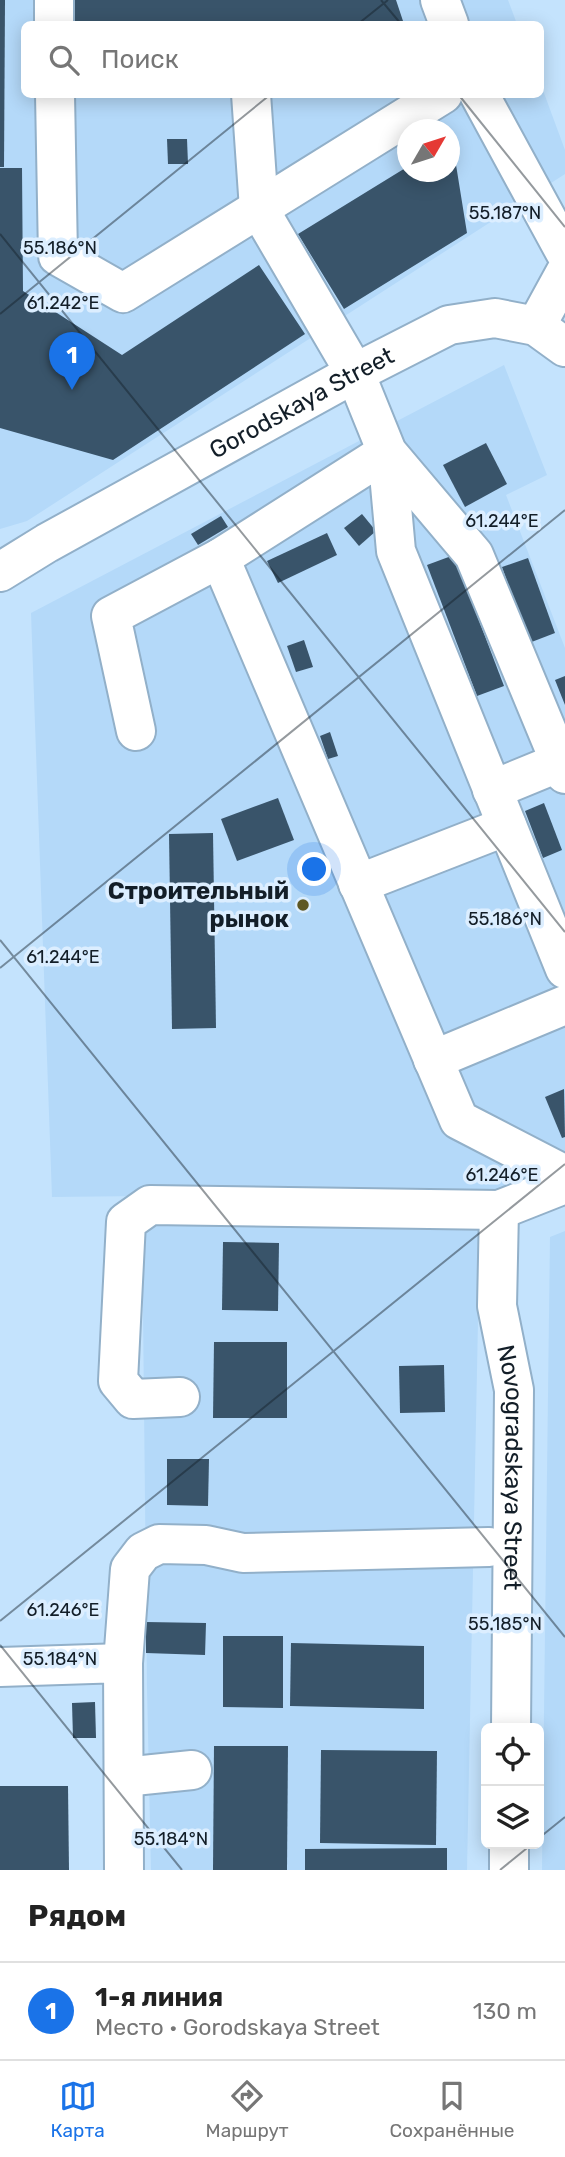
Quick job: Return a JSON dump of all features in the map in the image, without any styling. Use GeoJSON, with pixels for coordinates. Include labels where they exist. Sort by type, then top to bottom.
{"type":"FeatureCollection","features":[{"type":"Feature","properties":{"kind":"street"},"geometry":{"type":"LineString","coordinates":[[54,0],[54,21]]}},
{"type":"Feature","properties":{"kind":"street"},"geometry":{"type":"LineString","coordinates":[[440,0],[448,21]]}},
{"type":"Feature","properties":{"kind":"street"},"geometry":{"type":"LineString","coordinates":[[55,98],[58,257],[123,293],[437,98]]}},
{"type":"Feature","properties":{"kind":"street"},"geometry":{"type":"LineString","coordinates":[[251,98],[259,209],[355,373],[387,452],[396,551],[565,969]]}},
{"type":"Feature","properties":{"kind":"street"},"geometry":{"type":"LineString","coordinates":[[481,98],[565,252]]}},
{"type":"Feature","properties":{"kind":"street"},"geometry":{"type":"LineString","coordinates":[[551,337],[565,274]]}},
{"type":"Feature","properties":{"kind":"street","name":"Gorodskaya Street"},"geometry":{"type":"LineString","coordinates":[[47,542],[449,324],[495,318],[551,337]]}},
{"type":"Feature","properties":{"kind":"street"},"geometry":{"type":"LineString","coordinates":[[136,731],[111,616],[220,558],[387,452]]}},
{"type":"Feature","properties":{"kind":"street"},"geometry":{"type":"LineString","coordinates":[[387,452],[474,555],[563,768],[492,790]]}},
{"type":"Feature","properties":{"kind":"street"},"geometry":{"type":"LineString","coordinates":[[0,554],[47,542]]}},
{"type":"Feature","properties":{"kind":"street"},"geometry":{"type":"LineString","coordinates":[[0,572],[47,542]]}},
{"type":"Feature","properties":{"kind":"street"},"geometry":{"type":"LineString","coordinates":[[220,558],[459,1120],[565,1175]]}},
{"type":"Feature","properties":{"kind":"street"},"geometry":{"type":"LineString","coordinates":[[358,884],[507,826]]}},
{"type":"Feature","properties":{"kind":"street"},"geometry":{"type":"LineString","coordinates":[[433,1060],[565,1005]]}},
{"type":"Feature","properties":{"kind":"street"},"geometry":{"type":"LineString","coordinates":[[180,1397],[133,1399],[118,1381],[126,1222],[149,1205],[499,1210],[565,1184]]}},
{"type":"Feature","properties":{"kind":"street","name":"Novogradskaya Street"},"geometry":{"type":"LineString","coordinates":[[499,1210],[497,1306],[514,1390],[511,1723]]}},
{"type":"Feature","properties":{"kind":"street"},"geometry":{"type":"LineString","coordinates":[[486,1677],[491,1453],[514,1390]]}},
{"type":"Feature","properties":{"kind":"street"},"geometry":{"type":"LineString","coordinates":[[124,1870],[124,1663],[130,1569],[143,1552],[159,1544],[205,1545],[243,1553],[489,1547]]}},
{"type":"Feature","properties":{"kind":"street"},"geometry":{"type":"LineString","coordinates":[[0,1667],[124,1663]]}},
{"type":"Feature","properties":{"kind":"street"},"geometry":{"type":"LineString","coordinates":[[124,1777],[192,1770]]}},
{"type":"Feature","properties":{"kind":"street"},"geometry":{"type":"LineString","coordinates":[[509,1849],[509,1870]]}},
{"type":"Feature","properties":{"kind":"shaded area"},"geometry":{"type":"Polygon","coordinates":[[[0,0],[508,0],[516,21],[21,21],[21,98],[544,98],[544,93],[565,150],[565,174],[27,521],[0,529],[0,0]]]}},
{"type":"Feature","properties":{"kind":"shaded area","name":"Строительный рынок"},"geometry":{"type":"Polygon","coordinates":[[[504,365],[547,475],[506,495],[565,648],[565,1163],[491,1192],[52,1197],[31,613],[504,365]]]}},
{"type":"Feature","properties":{"kind":"shaded area"},"geometry":{"type":"Polygon","coordinates":[[[142,1216],[480,1221],[467,1870],[151,1870],[142,1216]]]}},
{"type":"Feature","properties":{"kind":"shaded area"},"geometry":{"type":"Polygon","coordinates":[[[565,1231],[565,1870],[542,1870],[550,1237],[565,1231]]]}},
{"type":"Feature","properties":{"kind":"building"},"geometry":{"type":"Polygon","coordinates":[[[0,0],[5,0],[4,167],[0,167],[0,0]]]}},
{"type":"Feature","properties":{"kind":"building"},"geometry":{"type":"Polygon","coordinates":[[[68,0],[396,0],[403,21],[68,21],[68,0]]]}},
{"type":"Feature","properties":{"kind":"building"},"geometry":{"type":"Polygon","coordinates":[[[167,139],[187,139],[188,164],[168,164],[167,139]]]}},
{"type":"Feature","properties":{"kind":"building"},"geometry":{"type":"Polygon","coordinates":[[[0,168],[22,168],[23,291],[122,355],[259,265],[305,334],[113,460],[0,428],[0,168]]]}},
{"type":"Feature","properties":{"kind":"building"},"geometry":{"type":"Polygon","coordinates":[[[397,173],[397,182],[459,182],[467,233],[344,309],[298,234],[397,173]]]}},
{"type":"Feature","properties":{"kind":"building"},"geometry":{"type":"Polygon","coordinates":[[[486,443],[507,484],[465,507],[443,465],[486,443]]]}},
{"type":"Feature","properties":{"kind":"building"},"geometry":{"type":"Polygon","coordinates":[[[362,514],[376,531],[359,546],[344,528],[362,514]]]}},
{"type":"Feature","properties":{"kind":"building"},"geometry":{"type":"Polygon","coordinates":[[[221,516],[228,527],[198,545],[191,534],[221,516]]]}},
{"type":"Feature","properties":{"kind":"building"},"geometry":{"type":"Polygon","coordinates":[[[327,533],[337,555],[278,583],[267,561],[327,533]]]}},
{"type":"Feature","properties":{"kind":"building"},"geometry":{"type":"Polygon","coordinates":[[[454,555],[504,686],[477,696],[427,565],[454,555]]]}},
{"type":"Feature","properties":{"kind":"building"},"geometry":{"type":"Polygon","coordinates":[[[528,558],[555,633],[529,643],[502,567],[528,558]]]}},
{"type":"Feature","properties":{"kind":"building"},"geometry":{"type":"Polygon","coordinates":[[[304,640],[313,667],[296,672],[287,646],[304,640]]]}},
{"type":"Feature","properties":{"kind":"building"},"geometry":{"type":"Polygon","coordinates":[[[565,676],[565,705],[555,680],[565,676]]]}},
{"type":"Feature","properties":{"kind":"building"},"geometry":{"type":"Polygon","coordinates":[[[330,732],[338,756],[328,759],[320,736],[330,732]]]}},
{"type":"Feature","properties":{"kind":"building"},"geometry":{"type":"Polygon","coordinates":[[[278,798],[294,840],[237,861],[221,819],[278,798]]]}},
{"type":"Feature","properties":{"kind":"building"},"geometry":{"type":"Polygon","coordinates":[[[544,803],[562,850],[543,858],[525,811],[544,803]]]}},
{"type":"Feature","properties":{"kind":"building"},"geometry":{"type":"Polygon","coordinates":[[[213,833],[216,1028],[172,1029],[169,834],[213,833]]]}},
{"type":"Feature","properties":{"kind":"building"},"geometry":{"type":"Polygon","coordinates":[[[564,1089],[565,1137],[562,1138],[545,1097],[564,1089]]]}},
{"type":"Feature","properties":{"kind":"building"},"geometry":{"type":"Polygon","coordinates":[[[223,1242],[279,1243],[278,1311],[222,1310],[223,1242]]]}},
{"type":"Feature","properties":{"kind":"building"},"geometry":{"type":"Polygon","coordinates":[[[214,1342],[287,1342],[287,1418],[213,1418],[214,1342]]]}},
{"type":"Feature","properties":{"kind":"building"},"geometry":{"type":"Polygon","coordinates":[[[444,1365],[445,1412],[400,1413],[399,1366],[444,1365]]]}},
{"type":"Feature","properties":{"kind":"building"},"geometry":{"type":"Polygon","coordinates":[[[167,1459],[209,1459],[208,1506],[167,1505],[167,1459]]]}},
{"type":"Feature","properties":{"kind":"building"},"geometry":{"type":"Polygon","coordinates":[[[146,1622],[206,1623],[205,1655],[146,1653],[146,1622]]]}},
{"type":"Feature","properties":{"kind":"building"},"geometry":{"type":"Polygon","coordinates":[[[223,1636],[283,1636],[283,1708],[223,1707],[223,1636]]]}},
{"type":"Feature","properties":{"kind":"building"},"geometry":{"type":"Polygon","coordinates":[[[291,1643],[424,1646],[424,1709],[290,1706],[291,1643]]]}},
{"type":"Feature","properties":{"kind":"building"},"geometry":{"type":"Polygon","coordinates":[[[95,1702],[96,1738],[73,1738],[72,1703],[95,1702]]]}},
{"type":"Feature","properties":{"kind":"building"},"geometry":{"type":"Polygon","coordinates":[[[214,1746],[288,1746],[287,1870],[213,1870],[214,1746]]]}},
{"type":"Feature","properties":{"kind":"building"},"geometry":{"type":"Polygon","coordinates":[[[321,1750],[437,1751],[436,1845],[320,1843],[321,1750]]]}},
{"type":"Feature","properties":{"kind":"building"},"geometry":{"type":"Polygon","coordinates":[[[0,1786],[68,1786],[69,1870],[0,1870],[0,1786]]]}},
{"type":"Feature","properties":{"kind":"building"},"geometry":{"type":"Polygon","coordinates":[[[447,1848],[447,1870],[305,1870],[305,1849],[447,1848]]]}},
{"type":"Feature","properties":{"kind":"place","name":"1-я линия"},"geometry":{"type":"Point","coordinates":[72,390]}},
{"type":"Feature","properties":{"kind":"place","name":"Строительный рынок"},"geometry":{"type":"Point","coordinates":[303,905]}}]}
